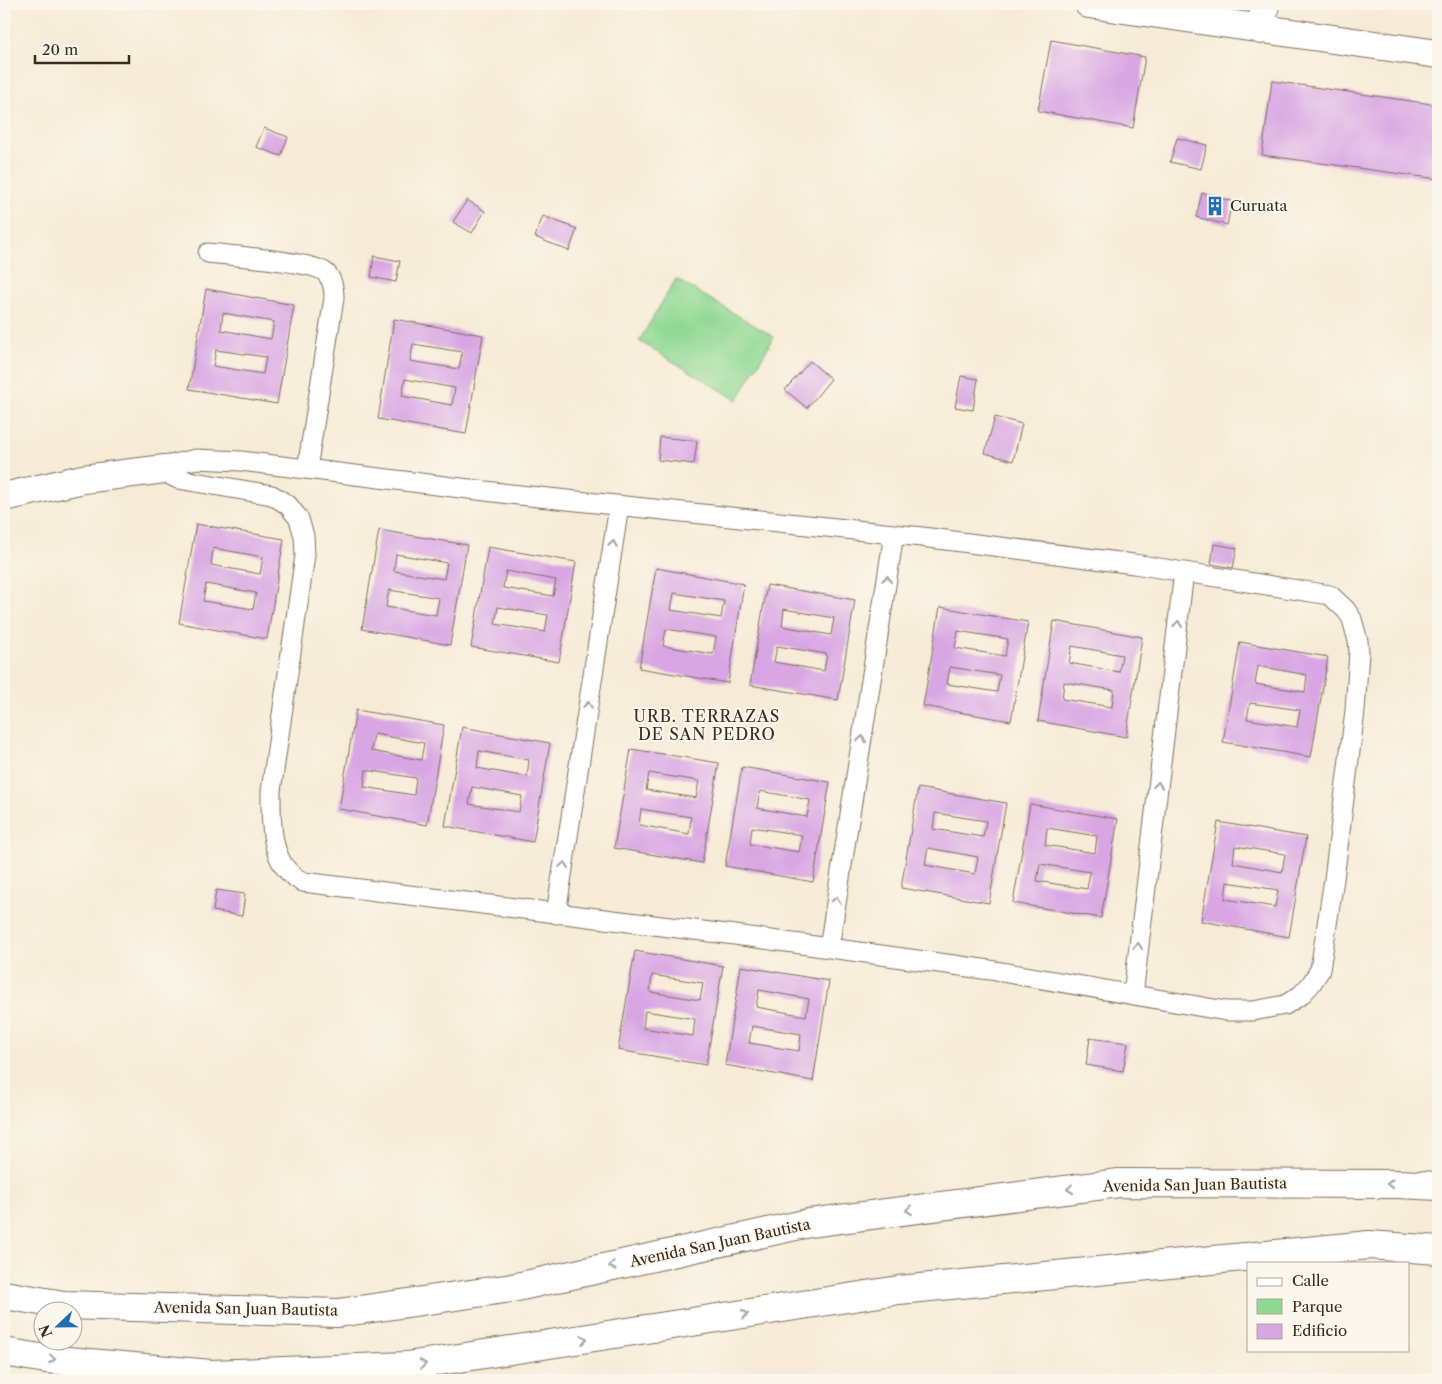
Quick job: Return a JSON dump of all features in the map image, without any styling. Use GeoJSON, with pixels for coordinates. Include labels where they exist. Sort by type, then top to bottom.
{"type":"FeatureCollection","features":[{"type":"Feature","properties":{"kind":"street"},"geometry":{"type":"LineString","coordinates":[[1089,4],[1263,17],[1438,54]]}},
{"type":"Feature","properties":{"kind":"street"},"geometry":{"type":"LineString","coordinates":[[4,497],[83,479],[165,469]]}},
{"type":"Feature","properties":{"kind":"street","name":"Avenida San Juan Bautista"},"geometry":{"type":"LineString","coordinates":[[4,1295],[64,1305],[338,1312],[512,1288],[809,1223],[1118,1183],[1398,1184],[1438,1186]]}},
{"type":"Feature","properties":{"kind":"street"},"geometry":{"type":"LineString","coordinates":[[4,1352],[46,1358],[211,1374],[407,1366],[900,1290],[1369,1245],[1438,1250]]}},
{"type":"Feature","properties":{"kind":"lane"},"geometry":{"type":"LineString","coordinates":[[208,253],[285,262],[322,270],[330,279],[334,298],[307,470]]}},
{"type":"Feature","properties":{"kind":"lane"},"geometry":{"type":"LineString","coordinates":[[196,460],[241,461],[307,470],[416,484],[894,534],[1134,564],[1330,595],[1346,610],[1352,619],[1359,652],[1355,711],[1336,869],[1320,970],[1311,984],[1285,1005],[1252,1011],[1226,1011],[990,970],[829,948],[310,884],[297,879],[287,871],[279,858],[274,842],[271,818],[271,791],[305,555],[304,536],[300,519],[288,505],[272,495],[178,479],[168,474],[165,469],[174,464],[196,460]]}},
{"type":"Feature","properties":{"kind":"lane"},"geometry":{"type":"LineString","coordinates":[[556,914],[619,506]]}},
{"type":"Feature","properties":{"kind":"lane"},"geometry":{"type":"LineString","coordinates":[[829,948],[894,534]]}},
{"type":"Feature","properties":{"kind":"lane"},"geometry":{"type":"LineString","coordinates":[[1132,995],[1184,572]]}},
{"type":"Feature","properties":{"kind":"green space"},"geometry":{"type":"Polygon","coordinates":[[[676,279],[774,337],[737,400],[639,341],[676,279]]]}},
{"type":"Feature","properties":{"kind":"building"},"geometry":{"type":"Polygon","coordinates":[[[1051,40],[1145,57],[1133,128],[1038,111],[1051,40]]]}},
{"type":"Feature","properties":{"kind":"building"},"geometry":{"type":"Polygon","coordinates":[[[1272,81],[1438,105],[1438,179],[1262,155],[1272,81]]]}},
{"type":"Feature","properties":{"kind":"building"},"geometry":{"type":"Polygon","coordinates":[[[264,128],[288,137],[281,156],[256,147],[264,128]]]}},
{"type":"Feature","properties":{"kind":"building","name":"Curuata"},"geometry":{"type":"Polygon","coordinates":[[[1177,138],[1207,145],[1201,169],[1170,162],[1177,138]]]}},
{"type":"Feature","properties":{"kind":"building","name":"Curuata"},"geometry":{"type":"Polygon","coordinates":[[[1202,193],[1232,201],[1227,225],[1196,217],[1202,193]]]}},
{"type":"Feature","properties":{"kind":"building"},"geometry":{"type":"Polygon","coordinates":[[[467,200],[485,211],[472,233],[453,222],[467,200]]]}},
{"type":"Feature","properties":{"kind":"building"},"geometry":{"type":"Polygon","coordinates":[[[543,216],[577,229],[569,251],[535,237],[543,216]]]}},
{"type":"Feature","properties":{"kind":"building"},"geometry":{"type":"Polygon","coordinates":[[[374,256],[400,261],[396,282],[371,277],[374,256]]]}},
{"type":"Feature","properties":{"kind":"building"},"geometry":{"type":"Polygon","coordinates":[[[206,289],[294,305],[277,404],[189,389],[206,289]],[[223,313],[221,330],[271,339],[274,322],[223,313]],[[216,350],[213,366],[263,374],[266,357],[216,350]]]}},
{"type":"Feature","properties":{"kind":"building"},"geometry":{"type":"Polygon","coordinates":[[[394,319],[483,335],[466,434],[378,419],[394,319]],[[413,344],[410,361],[459,369],[462,352],[413,344]],[[405,379],[402,396],[452,405],[455,388],[405,379]]]}},
{"type":"Feature","properties":{"kind":"building"},"geometry":{"type":"Polygon","coordinates":[[[810,361],[831,379],[807,408],[785,390],[810,361]]]}},
{"type":"Feature","properties":{"kind":"building"},"geometry":{"type":"Polygon","coordinates":[[[961,376],[978,379],[973,410],[955,407],[961,376]]]}},
{"type":"Feature","properties":{"kind":"building"},"geometry":{"type":"Polygon","coordinates":[[[995,417],[1022,424],[1013,461],[985,453],[995,417]]]}},
{"type":"Feature","properties":{"kind":"building"},"geometry":{"type":"Polygon","coordinates":[[[660,437],[697,441],[694,464],[658,460],[660,437]]]}},
{"type":"Feature","properties":{"kind":"building"},"geometry":{"type":"Polygon","coordinates":[[[196,524],[284,539],[267,639],[179,623],[196,524]],[[213,548],[211,565],[260,574],[263,557],[213,548]],[[206,584],[203,601],[253,609],[256,593],[206,584]]]}},
{"type":"Feature","properties":{"kind":"building"},"geometry":{"type":"Polygon","coordinates":[[[379,530],[467,545],[450,645],[362,629],[379,530]],[[396,554],[394,571],[444,579],[447,563],[396,554]],[[389,590],[386,607],[436,615],[439,598],[389,590]]]}},
{"type":"Feature","properties":{"kind":"building"},"geometry":{"type":"Polygon","coordinates":[[[1214,544],[1237,548],[1233,568],[1211,564],[1214,544]]]}},
{"type":"Feature","properties":{"kind":"building"},"geometry":{"type":"Polygon","coordinates":[[[488,547],[576,562],[559,662],[471,647],[488,547]],[[506,571],[503,588],[553,596],[556,580],[506,571]],[[498,607],[495,624],[545,632],[548,615],[498,607]]]}},
{"type":"Feature","properties":{"kind":"building"},"geometry":{"type":"Polygon","coordinates":[[[656,568],[744,584],[728,683],[639,668],[656,568]],[[674,593],[671,610],[721,618],[724,601],[674,593]],[[666,629],[663,646],[713,654],[716,637],[666,629]]]}},
{"type":"Feature","properties":{"kind":"building"},"geometry":{"type":"Polygon","coordinates":[[[767,585],[855,600],[838,700],[750,685],[767,585]],[[784,609],[782,626],[831,635],[834,618],[784,609]],[[777,646],[774,662],[824,671],[827,654],[777,646]]]}},
{"type":"Feature","properties":{"kind":"building"},"geometry":{"type":"Polygon","coordinates":[[[940,607],[1028,622],[1011,721],[923,706],[940,607]],[[958,631],[955,648],[1005,656],[1008,639],[958,631]],[[950,667],[947,684],[997,692],[1000,675],[950,667]]]}},
{"type":"Feature","properties":{"kind":"building"},"geometry":{"type":"Polygon","coordinates":[[[1054,621],[1142,637],[1126,737],[1038,721],[1054,621]],[[1072,646],[1069,663],[1119,672],[1122,655],[1072,646]],[[1064,682],[1062,699],[1112,707],[1114,690],[1064,682]]]}},
{"type":"Feature","properties":{"kind":"building"},"geometry":{"type":"Polygon","coordinates":[[[1240,642],[1328,657],[1311,757],[1223,742],[1240,642]],[[1258,666],[1255,684],[1305,692],[1307,675],[1258,666]],[[1250,703],[1247,719],[1297,727],[1300,710],[1250,703]]]}},
{"type":"Feature","properties":{"kind":"building"},"geometry":{"type":"Polygon","coordinates":[[[356,710],[444,725],[427,825],[339,809],[356,710]],[[374,734],[371,751],[421,760],[424,743],[374,734]],[[366,770],[364,787],[414,795],[416,778],[366,770]]]}},
{"type":"Feature","properties":{"kind":"building"},"geometry":{"type":"Polygon","coordinates":[[[462,727],[550,743],[533,842],[445,826],[462,727]],[[479,751],[477,768],[527,777],[529,760],[479,751]],[[472,787],[469,804],[519,812],[522,796],[472,787]]]}},
{"type":"Feature","properties":{"kind":"building"},"geometry":{"type":"Polygon","coordinates":[[[631,749],[719,763],[702,863],[614,848],[631,749]],[[649,773],[646,790],[696,798],[699,781],[649,773]],[[641,809],[639,825],[689,834],[691,817],[641,809]]]}},
{"type":"Feature","properties":{"kind":"building"},"geometry":{"type":"Polygon","coordinates":[[[742,767],[830,782],[813,882],[725,866],[742,767]],[[760,791],[757,808],[807,817],[810,800],[760,791]],[[752,827],[750,844],[799,852],[802,835],[752,827]]]}},
{"type":"Feature","properties":{"kind":"building"},"geometry":{"type":"Polygon","coordinates":[[[918,788],[1006,803],[989,903],[901,888],[918,788]],[[935,813],[933,829],[983,837],[986,821],[935,813]],[[928,848],[925,865],[975,874],[978,857],[928,848]]]}},
{"type":"Feature","properties":{"kind":"building"},"geometry":{"type":"Polygon","coordinates":[[[1030,804],[1118,819],[1101,918],[1013,903],[1030,804]],[[1047,828],[1045,845],[1095,853],[1097,836],[1047,828]],[[1040,864],[1037,881],[1087,889],[1090,872],[1040,864]]]}},
{"type":"Feature","properties":{"kind":"building"},"geometry":{"type":"Polygon","coordinates":[[[1218,822],[1306,837],[1289,937],[1201,921],[1218,822]],[[1235,846],[1233,863],[1282,872],[1285,854],[1235,846]],[[1227,882],[1225,899],[1275,907],[1278,890],[1227,882]]]}},
{"type":"Feature","properties":{"kind":"building"},"geometry":{"type":"Polygon","coordinates":[[[216,890],[245,894],[242,916],[213,911],[216,890]]]}},
{"type":"Feature","properties":{"kind":"building"},"geometry":{"type":"Polygon","coordinates":[[[635,951],[723,966],[706,1065],[618,1050],[635,951]],[[652,975],[650,992],[700,1000],[703,983],[652,975]],[[645,1011],[643,1028],[693,1036],[695,1019],[645,1011]]]}},
{"type":"Feature","properties":{"kind":"building"},"geometry":{"type":"Polygon","coordinates":[[[741,966],[829,981],[813,1081],[725,1065],[741,966]],[[759,990],[756,1007],[806,1016],[809,999],[759,990]],[[752,1026],[749,1043],[799,1051],[801,1034],[752,1026]]]}},
{"type":"Feature","properties":{"kind":"building"},"geometry":{"type":"Polygon","coordinates":[[[1090,1038],[1128,1043],[1123,1071],[1086,1065],[1090,1038]]]}},
{"type":"Feature","properties":{"kind":"place","name":"Curuata"},"geometry":{"type":"Point","coordinates":[1215,206]}},
{"type":"Feature","properties":{"kind":"district","name":"URB. TERRAZAS DE SAN PEDRO"},"geometry":{"type":"Point","coordinates":[707,725]}}]}
